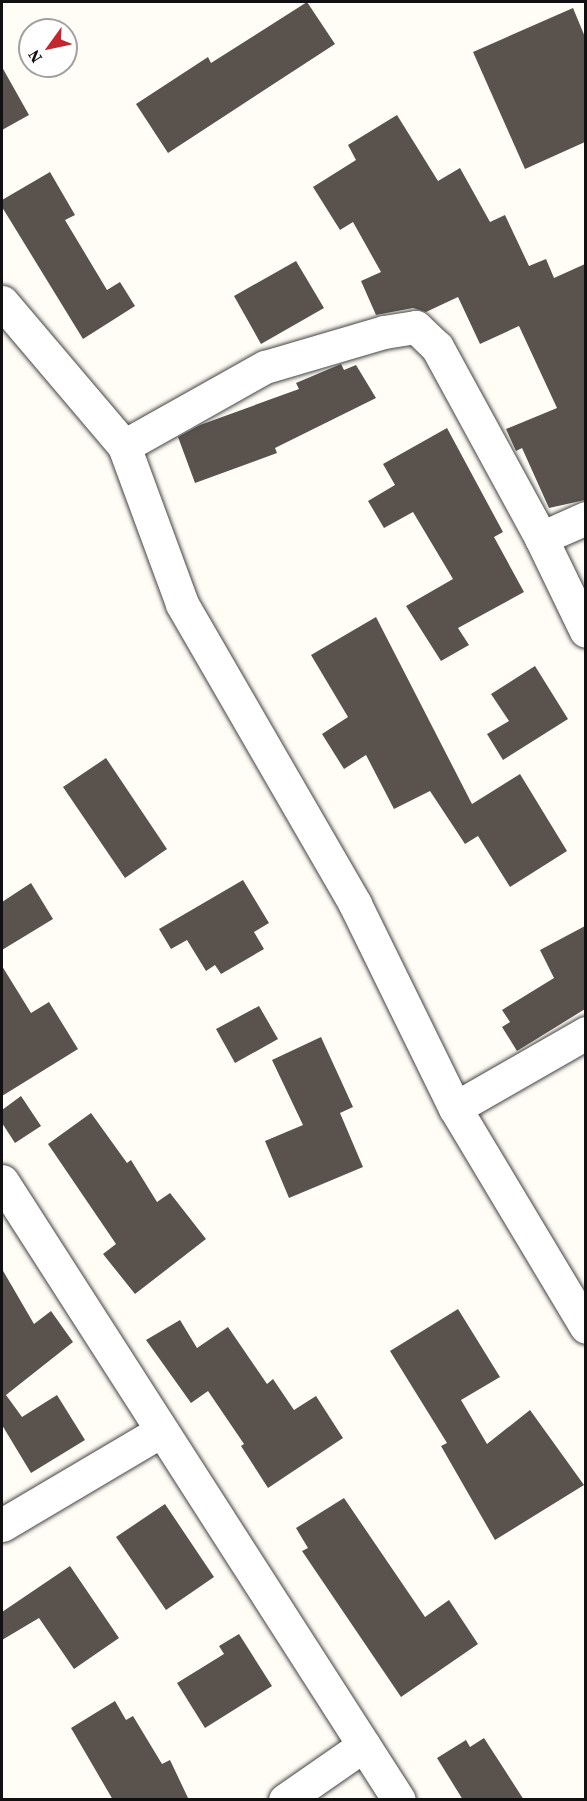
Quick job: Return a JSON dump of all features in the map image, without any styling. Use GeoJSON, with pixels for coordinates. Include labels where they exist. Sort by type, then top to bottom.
{"type":"FeatureCollection","features":[{"type":"Feature","properties":{"kind":"street"},"geometry":{"type":"LineString","coordinates":[[2,302],[124,446],[182,604],[354,904],[454,1108],[585,1327]]}},
{"type":"Feature","properties":{"kind":"street"},"geometry":{"type":"LineString","coordinates":[[124,446],[265,367],[384,332],[416,327],[436,346],[541,538],[585,631]]}},
{"type":"Feature","properties":{"kind":"street"},"geometry":{"type":"LineString","coordinates":[[541,538],[585,518]]}},
{"type":"Feature","properties":{"kind":"street"},"geometry":{"type":"LineString","coordinates":[[454,1108],[585,1033]]}},
{"type":"Feature","properties":{"kind":"street"},"geometry":{"type":"LineString","coordinates":[[2,1181],[399,1800]]}},
{"type":"Feature","properties":{"kind":"street"},"geometry":{"type":"LineString","coordinates":[[2,1525],[161,1431]]}},
{"type":"Feature","properties":{"kind":"street"},"geometry":{"type":"LineString","coordinates":[[285,1800],[364,1745]]}},
{"type":"Feature","properties":{"kind":"building"},"geometry":{"type":"Polygon","coordinates":[[[307,2],[335,44],[168,153],[136,104],[208,57],[211,63],[307,2]]]}},
{"type":"Feature","properties":{"kind":"building"},"geometry":{"type":"Polygon","coordinates":[[[573,8],[585,37],[585,142],[525,169],[473,52],[573,8]]]}},
{"type":"Feature","properties":{"kind":"building"},"geometry":{"type":"Polygon","coordinates":[[[2,67],[29,115],[2,130],[2,67]]]}},
{"type":"Feature","properties":{"kind":"building"},"geometry":{"type":"Polygon","coordinates":[[[397,115],[438,181],[460,168],[490,222],[505,215],[529,266],[546,259],[554,278],[585,264],[585,500],[549,508],[522,448],[516,451],[506,429],[557,408],[519,326],[480,344],[458,297],[426,312],[413,308],[376,315],[361,281],[381,272],[353,222],[340,230],[313,187],[356,160],[348,145],[397,115]]]}},
{"type":"Feature","properties":{"kind":"building"},"geometry":{"type":"Polygon","coordinates":[[[50,172],[75,215],[65,220],[107,290],[120,282],[135,306],[83,339],[2,207],[2,200],[50,172]]]}},
{"type":"Feature","properties":{"kind":"building"},"geometry":{"type":"Polygon","coordinates":[[[296,261],[324,308],[261,344],[234,296],[296,261]]]}},
{"type":"Feature","properties":{"kind":"building"},"geometry":{"type":"Polygon","coordinates":[[[341,364],[344,370],[356,365],[376,398],[275,448],[277,453],[195,483],[178,437],[200,425],[299,389],[296,383],[341,364]]]}},
{"type":"Feature","properties":{"kind":"building"},"geometry":{"type":"Polygon","coordinates":[[[447,428],[503,532],[494,537],[524,592],[458,628],[469,645],[441,661],[406,606],[453,579],[413,512],[384,528],[368,501],[395,485],[383,464],[447,428]]]}},
{"type":"Feature","properties":{"kind":"building"},"geometry":{"type":"Polygon","coordinates":[[[376,617],[472,804],[520,774],[567,851],[510,887],[478,836],[465,844],[430,791],[394,809],[366,755],[344,769],[322,734],[348,717],[311,655],[376,617]]]}},
{"type":"Feature","properties":{"kind":"building"},"geometry":{"type":"Polygon","coordinates":[[[535,666],[568,719],[503,760],[487,734],[509,721],[491,694],[535,666]]]}},
{"type":"Feature","properties":{"kind":"building"},"geometry":{"type":"Polygon","coordinates":[[[106,758],[167,849],[125,878],[63,787],[106,758]]]}},
{"type":"Feature","properties":{"kind":"building"},"geometry":{"type":"Polygon","coordinates":[[[243,880],[269,923],[254,932],[264,949],[221,974],[215,965],[206,971],[187,940],[171,949],[159,929],[243,880]]]}},
{"type":"Feature","properties":{"kind":"building"},"geometry":{"type":"Polygon","coordinates":[[[31,883],[53,919],[2,950],[2,902],[31,883]]]}},
{"type":"Feature","properties":{"kind":"building"},"geometry":{"type":"Polygon","coordinates":[[[585,926],[585,1009],[517,1051],[502,1027],[510,1022],[502,1010],[554,978],[540,950],[585,926]]]}},
{"type":"Feature","properties":{"kind":"building"},"geometry":{"type":"Polygon","coordinates":[[[2,966],[31,1013],[49,1002],[78,1049],[2,1096],[2,966]]]}},
{"type":"Feature","properties":{"kind":"building"},"geometry":{"type":"Polygon","coordinates":[[[259,1006],[278,1039],[235,1063],[216,1029],[259,1006]]]}},
{"type":"Feature","properties":{"kind":"building"},"geometry":{"type":"Polygon","coordinates":[[[321,1037],[353,1107],[340,1113],[363,1167],[289,1198],[265,1141],[303,1125],[272,1060],[321,1037]]]}},
{"type":"Feature","properties":{"kind":"building"},"geometry":{"type":"Polygon","coordinates":[[[21,1096],[41,1126],[15,1143],[2,1123],[2,1110],[21,1096]]]}},
{"type":"Feature","properties":{"kind":"building"},"geometry":{"type":"Polygon","coordinates":[[[91,1113],[127,1163],[131,1160],[157,1202],[170,1193],[206,1239],[135,1294],[103,1254],[116,1244],[48,1144],[91,1113]]]}},
{"type":"Feature","properties":{"kind":"building"},"geometry":{"type":"Polygon","coordinates":[[[2,1269],[34,1324],[51,1311],[73,1342],[6,1395],[22,1417],[57,1395],[85,1440],[31,1473],[2,1425],[2,1269]]]}},
{"type":"Feature","properties":{"kind":"building"},"geometry":{"type":"Polygon","coordinates":[[[458,1309],[500,1377],[461,1400],[487,1444],[530,1410],[584,1485],[495,1540],[441,1446],[447,1443],[390,1351],[458,1309]]]}},
{"type":"Feature","properties":{"kind":"building"},"geometry":{"type":"Polygon","coordinates":[[[180,1320],[197,1348],[228,1327],[267,1384],[273,1379],[294,1410],[316,1396],[343,1438],[268,1488],[241,1446],[244,1444],[208,1391],[191,1403],[146,1340],[180,1320]]]}},
{"type":"Feature","properties":{"kind":"building"},"geometry":{"type":"Polygon","coordinates":[[[344,1498],[425,1617],[449,1600],[478,1644],[401,1697],[302,1551],[308,1548],[296,1528],[344,1498]]]}},
{"type":"Feature","properties":{"kind":"building"},"geometry":{"type":"Polygon","coordinates":[[[165,1504],[214,1577],[166,1610],[116,1537],[165,1504]]]}},
{"type":"Feature","properties":{"kind":"building"},"geometry":{"type":"Polygon","coordinates":[[[70,1566],[119,1638],[74,1669],[39,1618],[2,1640],[2,1612],[70,1566]]]}},
{"type":"Feature","properties":{"kind":"building"},"geometry":{"type":"Polygon","coordinates":[[[239,1634],[272,1686],[205,1728],[177,1683],[224,1654],[219,1646],[239,1634]]]}},
{"type":"Feature","properties":{"kind":"building"},"geometry":{"type":"Polygon","coordinates":[[[115,1701],[126,1720],[133,1716],[162,1764],[170,1760],[189,1800],[113,1800],[71,1728],[115,1701]]]}},
{"type":"Feature","properties":{"kind":"building"},"geometry":{"type":"Polygon","coordinates":[[[484,1738],[524,1800],[463,1800],[437,1758],[466,1740],[470,1747],[484,1738]]]}}]}
